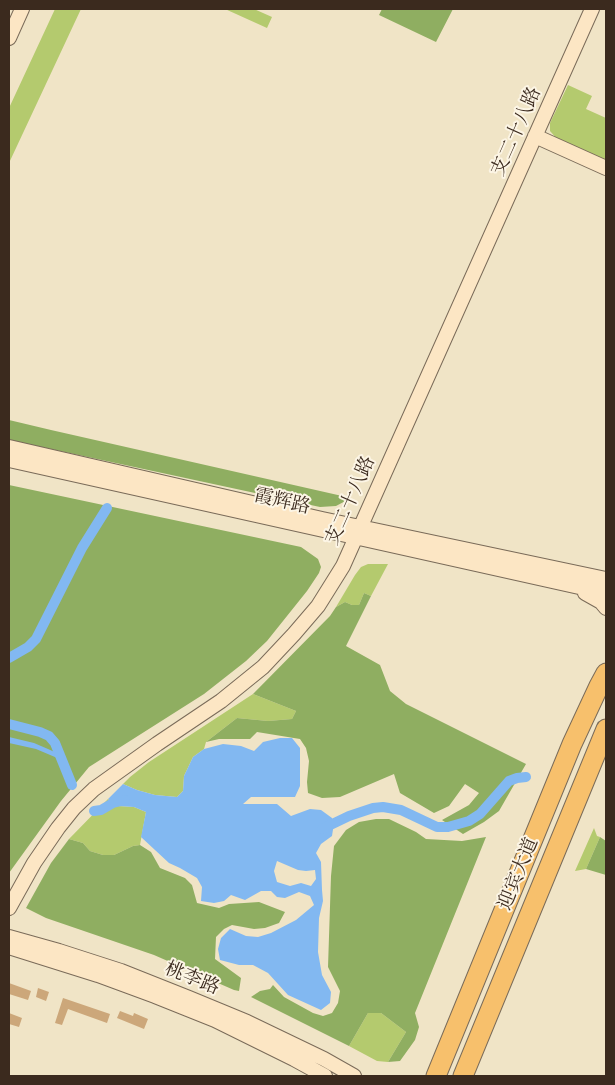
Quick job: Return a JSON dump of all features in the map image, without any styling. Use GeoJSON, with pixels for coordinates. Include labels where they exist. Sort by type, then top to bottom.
{"type":"FeatureCollection","features":[{"type":"Feature","properties":{"kind":"highway","name":"迎宾大道"},"geometry":{"type":"LineString","coordinates":[[436,1076],[572,744],[602,679]]}},
{"type":"Feature","properties":{"kind":"highway","name":"迎宾大道"},"geometry":{"type":"LineString","coordinates":[[463,1076],[606,729]]}},
{"type":"Feature","properties":{"kind":"street"},"geometry":{"type":"LineString","coordinates":[[9,38],[22,9]]}},
{"type":"Feature","properties":{"kind":"street","name":"支二十八路"},"geometry":{"type":"LineString","coordinates":[[9,908],[34,863],[74,808],[94,789],[221,701],[263,667],[294,634],[323,598],[343,566],[592,9]]}},
{"type":"Feature","properties":{"kind":"street"},"geometry":{"type":"LineString","coordinates":[[535,136],[606,168]]}},
{"type":"Feature","properties":{"kind":"street","name":"霞辉路"},"geometry":{"type":"LineString","coordinates":[[9,447],[358,532]]}},
{"type":"Feature","properties":{"kind":"street","name":"霞辉路"},"geometry":{"type":"LineString","coordinates":[[9,460],[358,532],[565,578],[606,593]]}},
{"type":"Feature","properties":{"kind":"street"},"geometry":{"type":"LineString","coordinates":[[565,578],[606,574]]}},
{"type":"Feature","properties":{"kind":"street"},"geometry":{"type":"LineString","coordinates":[[565,578],[601,602],[606,608]]}},
{"type":"Feature","properties":{"kind":"street","name":"霞辉路"},"geometry":{"type":"LineString","coordinates":[[565,578],[606,579]]}},
{"type":"Feature","properties":{"kind":"street"},"geometry":{"type":"LineString","coordinates":[[602,679],[606,662]]}},
{"type":"Feature","properties":{"kind":"street","name":"桃李路"},"geometry":{"type":"LineString","coordinates":[[9,937],[58,950],[121,971],[189,998],[247,1022],[324,1059],[354,1076]]}},
{"type":"Feature","properties":{"kind":"street","name":"桃李路"},"geometry":{"type":"LineString","coordinates":[[9,947],[98,975],[215,1020],[294,1058],[325,1076]]}},
{"type":"Feature","properties":{"kind":"street"},"geometry":{"type":"LineString","coordinates":[[426,1076],[459,1021]]}},
{"type":"Feature","properties":{"kind":"street"},"geometry":{"type":"LineString","coordinates":[[471,1076],[481,1032]]}},
{"type":"Feature","properties":{"kind":"green space"},"geometry":{"type":"Polygon","coordinates":[[[55,9],[81,9],[9,163],[9,108],[55,9]]]}},
{"type":"Feature","properties":{"kind":"green space"},"geometry":{"type":"Polygon","coordinates":[[[225,9],[254,9],[272,17],[267,28],[225,9]]]}},
{"type":"Feature","properties":{"kind":"green space"},"geometry":{"type":"Polygon","coordinates":[[[382,9],[453,9],[436,42],[379,15],[382,9]]]}},
{"type":"Feature","properties":{"kind":"green space"},"geometry":{"type":"Polygon","coordinates":[[[568,85],[592,96],[586,109],[606,118],[606,162],[557,139],[550,131],[550,123],[568,85]]]}},
{"type":"Feature","properties":{"kind":"green space"},"geometry":{"type":"Polygon","coordinates":[[[9,420],[351,498],[336,506],[320,507],[9,440],[9,420]]]}},
{"type":"Feature","properties":{"kind":"green space"},"geometry":{"type":"Polygon","coordinates":[[[9,485],[301,547],[318,559],[321,567],[307,591],[267,641],[246,661],[204,694],[89,767],[61,801],[9,873],[9,485]]]}},
{"type":"Feature","properties":{"kind":"green space"},"geometry":{"type":"Polygon","coordinates":[[[368,564],[388,564],[371,596],[364,593],[359,605],[345,602],[336,607],[355,575],[361,567],[368,564]]]}},
{"type":"Feature","properties":{"kind":"green space"},"geometry":{"type":"Polygon","coordinates":[[[364,593],[371,596],[346,646],[380,665],[390,691],[406,704],[526,764],[499,811],[463,834],[442,820],[469,805],[479,793],[465,784],[449,806],[434,813],[400,793],[394,774],[340,797],[322,798],[308,793],[309,761],[306,748],[300,739],[257,732],[250,739],[219,739],[206,742],[237,718],[268,721],[292,719],[296,711],[253,694],[330,616],[336,607],[345,602],[359,605],[364,593]]]}},
{"type":"Feature","properties":{"kind":"green space"},"geometry":{"type":"Polygon","coordinates":[[[253,694],[296,711],[292,719],[268,721],[237,718],[206,742],[204,749],[193,757],[184,776],[183,791],[177,797],[155,795],[123,784],[149,762],[253,694]]]}},
{"type":"Feature","properties":{"kind":"green space"},"geometry":{"type":"Polygon","coordinates":[[[108,799],[118,806],[134,807],[146,812],[140,845],[133,846],[114,855],[103,855],[90,851],[83,843],[69,839],[108,799]]]}},
{"type":"Feature","properties":{"kind":"green space"},"geometry":{"type":"Polygon","coordinates":[[[389,819],[426,839],[462,841],[486,837],[415,1013],[419,1027],[415,1040],[400,1061],[388,1062],[406,1032],[381,1013],[368,1013],[349,1046],[251,997],[260,991],[270,989],[273,985],[284,997],[313,1013],[323,1016],[332,1013],[338,1003],[340,991],[328,967],[331,876],[334,846],[346,830],[359,822],[389,819]]]}},
{"type":"Feature","properties":{"kind":"green space"},"geometry":{"type":"Polygon","coordinates":[[[594,828],[597,836],[600,837],[586,869],[575,871],[594,828]]]}},
{"type":"Feature","properties":{"kind":"green space"},"geometry":{"type":"Polygon","coordinates":[[[600,837],[606,841],[606,875],[586,869],[600,837]]]}},
{"type":"Feature","properties":{"kind":"green space"},"geometry":{"type":"Polygon","coordinates":[[[69,839],[83,843],[90,851],[103,855],[114,855],[133,846],[140,845],[151,852],[160,868],[185,878],[192,885],[197,903],[219,908],[229,904],[259,902],[285,912],[279,923],[265,928],[254,929],[232,925],[224,929],[216,937],[215,959],[241,978],[239,991],[154,955],[46,918],[26,908],[51,863],[69,839]]]}},
{"type":"Feature","properties":{"kind":"green space"},"geometry":{"type":"Polygon","coordinates":[[[368,1013],[381,1013],[406,1032],[388,1062],[377,1061],[349,1046],[368,1013]]]}},
{"type":"Feature","properties":{"kind":"water"},"geometry":{"type":"Polygon","coordinates":[[[9,737],[34,743],[48,749],[59,754],[62,760],[36,749],[9,743],[9,737]]]}},
{"type":"Feature","properties":{"kind":"water"},"geometry":{"type":"Polygon","coordinates":[[[280,738],[292,738],[300,748],[300,786],[295,797],[251,797],[243,804],[277,804],[291,816],[310,809],[321,810],[332,818],[334,823],[332,836],[321,844],[316,853],[321,862],[323,901],[319,918],[318,952],[322,975],[331,992],[330,1003],[321,1010],[288,995],[268,973],[253,965],[239,965],[220,960],[218,949],[221,938],[230,929],[246,936],[258,937],[271,933],[296,920],[314,905],[310,896],[299,892],[285,898],[277,897],[271,891],[261,891],[245,900],[231,895],[224,901],[214,903],[201,901],[202,887],[197,878],[169,863],[141,837],[146,812],[134,807],[118,806],[108,799],[123,784],[155,795],[177,797],[183,791],[184,776],[193,757],[204,749],[223,744],[241,746],[254,751],[263,742],[280,738]],[[277,861],[274,871],[277,882],[290,886],[301,883],[311,886],[316,879],[315,870],[298,870],[277,861]]]}},
{"type":"Feature","properties":{"kind":"building"},"geometry":{"type":"Polygon","coordinates":[[[9,983],[31,991],[28,1000],[9,994],[9,983]]]}},
{"type":"Feature","properties":{"kind":"building"},"geometry":{"type":"Polygon","coordinates":[[[38,988],[49,992],[46,1001],[36,997],[38,988]]]}},
{"type":"Feature","properties":{"kind":"building"},"geometry":{"type":"Polygon","coordinates":[[[63,998],[110,1014],[107,1023],[68,1009],[62,1025],[55,1023],[63,998]]]}},
{"type":"Feature","properties":{"kind":"building"},"geometry":{"type":"Polygon","coordinates":[[[120,1011],[133,1016],[134,1013],[148,1019],[144,1029],[117,1018],[120,1011]]]}},
{"type":"Feature","properties":{"kind":"building"},"geometry":{"type":"Polygon","coordinates":[[[9,1013],[22,1018],[19,1027],[9,1024],[9,1013]]]}},
{"type":"Feature","properties":{"kind":"waterway"},"geometry":{"type":"LineString","coordinates":[[9,658],[28,647],[36,639],[82,548],[107,508]]}},
{"type":"Feature","properties":{"kind":"waterway"},"geometry":{"type":"LineString","coordinates":[[9,724],[49,736],[55,743],[72,785]]}},
{"type":"Feature","properties":{"kind":"waterway"},"geometry":{"type":"LineString","coordinates":[[322,829],[349,816],[373,808],[383,807],[401,810],[437,827],[448,827],[469,821],[480,814],[509,781],[526,777]]}},
{"type":"Feature","properties":{"kind":"waterway"},"geometry":{"type":"LineString","coordinates":[[94,811],[125,800]]}}]}
